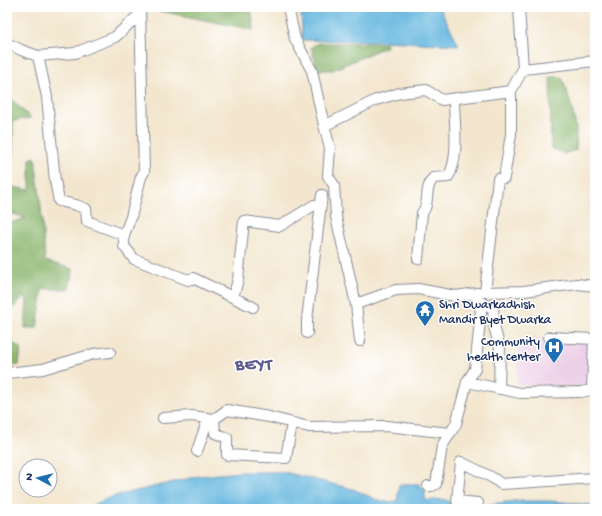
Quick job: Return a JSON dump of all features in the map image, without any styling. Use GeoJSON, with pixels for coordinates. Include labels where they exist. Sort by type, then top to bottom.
{"type":"FeatureCollection","features":[{"type":"Feature","properties":{"kind":"street"},"geometry":{"type":"LineString","coordinates":[[288,7],[295,39],[312,71],[330,148],[328,176],[334,185],[336,217],[356,304],[360,341]]}},
{"type":"Feature","properties":{"kind":"street"},"geometry":{"type":"LineString","coordinates":[[428,486],[436,484],[442,446],[456,424],[466,382],[475,369],[481,312],[480,295],[498,178],[504,178],[511,134],[511,91],[523,69],[519,7]]}},
{"type":"Feature","properties":{"kind":"street"},"geometry":{"type":"LineString","coordinates":[[7,43],[20,50],[38,56],[75,53],[115,37],[140,10]]}},
{"type":"Feature","properties":{"kind":"street"},"geometry":{"type":"LineString","coordinates":[[140,10],[144,172],[141,178],[131,217],[124,235],[124,246],[134,259],[188,280],[193,278],[253,308]]}},
{"type":"Feature","properties":{"kind":"street"},"geometry":{"type":"LineString","coordinates":[[38,56],[47,97],[55,181],[59,201],[86,209],[87,221],[124,235]]}},
{"type":"Feature","properties":{"kind":"street"},"geometry":{"type":"LineString","coordinates":[[523,69],[595,62]]}},
{"type":"Feature","properties":{"kind":"street"},"geometry":{"type":"LineString","coordinates":[[324,126],[376,100],[400,93],[426,90],[442,100],[511,91]]}},
{"type":"Feature","properties":{"kind":"street"},"geometry":{"type":"LineString","coordinates":[[418,259],[422,213],[425,209],[428,184],[433,178],[448,177],[452,170],[455,157],[454,99]]}},
{"type":"Feature","properties":{"kind":"street"},"geometry":{"type":"LineString","coordinates":[[233,297],[238,280],[244,221],[280,226],[322,200],[307,320],[308,333]]}},
{"type":"Feature","properties":{"kind":"street"},"geometry":{"type":"LineString","coordinates":[[356,304],[396,290],[418,289],[455,296],[524,291],[578,284],[595,286]]}},
{"type":"Feature","properties":{"kind":"street"},"geometry":{"type":"LineString","coordinates":[[480,295],[493,308],[495,330],[500,348],[499,389]]}},
{"type":"Feature","properties":{"kind":"street"},"geometry":{"type":"LineString","coordinates":[[466,382],[520,393],[581,392],[594,390],[594,340],[549,337]]}},
{"type":"Feature","properties":{"kind":"street"},"geometry":{"type":"LineString","coordinates":[[7,373],[43,369],[93,354],[110,352]]}},
{"type":"Feature","properties":{"kind":"street"},"geometry":{"type":"LineString","coordinates":[[196,451],[206,425],[227,410],[269,417],[309,427],[386,426],[450,433]]}},
{"type":"Feature","properties":{"kind":"street"},"geometry":{"type":"LineString","coordinates":[[163,418],[192,416],[214,419]]}},
{"type":"Feature","properties":{"kind":"street"},"geometry":{"type":"LineString","coordinates":[[214,419],[215,433],[227,438],[227,455],[286,458],[292,423]]}},
{"type":"Feature","properties":{"kind":"street"},"geometry":{"type":"LineString","coordinates":[[478,503],[457,501],[461,462],[494,478],[501,484],[595,478]]}},
{"type":"Feature","properties":{"kind":"shaded area","name":"Community health center"},"geometry":{"type":"Polygon","coordinates":[[[519,339],[592,343],[590,386],[517,385],[519,339]]]}},
{"type":"Feature","properties":{"kind":"green space"},"geometry":{"type":"Polygon","coordinates":[[[149,7],[251,8],[254,30],[149,9],[149,7]]]}},
{"type":"Feature","properties":{"kind":"green space"},"geometry":{"type":"Polygon","coordinates":[[[319,43],[387,43],[387,46],[333,70],[317,70],[311,47],[319,43]]]}},
{"type":"Feature","properties":{"kind":"green space"},"geometry":{"type":"Polygon","coordinates":[[[550,77],[562,77],[575,122],[577,140],[576,150],[564,154],[551,148],[550,77]]]}},
{"type":"Feature","properties":{"kind":"green space"},"geometry":{"type":"Polygon","coordinates":[[[9,97],[31,118],[13,121],[13,157],[7,158],[7,100],[9,97]]]}},
{"type":"Feature","properties":{"kind":"green space"},"geometry":{"type":"Polygon","coordinates":[[[35,157],[41,206],[45,261],[73,269],[69,289],[43,289],[37,328],[25,328],[27,299],[23,297],[10,312],[7,333],[7,224],[26,218],[7,212],[7,186],[30,190],[30,159],[35,157]]]}},
{"type":"Feature","properties":{"kind":"green space"},"geometry":{"type":"Polygon","coordinates":[[[7,338],[21,349],[19,365],[7,366],[7,338]]]}},
{"type":"Feature","properties":{"kind":"water"},"geometry":{"type":"Polygon","coordinates":[[[301,7],[439,7],[459,45],[384,41],[302,40],[301,7]]]}},
{"type":"Feature","properties":{"kind":"water"},"geometry":{"type":"Polygon","coordinates":[[[240,472],[284,472],[353,489],[382,502],[397,501],[399,486],[403,484],[419,484],[425,490],[425,500],[448,501],[451,503],[451,509],[84,509],[111,497],[199,476],[240,472]]]}},
{"type":"Feature","properties":{"kind":"water"},"geometry":{"type":"Polygon","coordinates":[[[514,501],[550,501],[595,505],[595,509],[482,509],[491,504],[514,501]]]}},
{"type":"Feature","properties":{"kind":"place","name":"Shri Dwarkadhish Mandir Byet Dwarka"},"geometry":{"type":"Point","coordinates":[425,327]}},
{"type":"Feature","properties":{"kind":"place","name":"Community health center"},"geometry":{"type":"Point","coordinates":[554,364]}},
{"type":"Feature","properties":{"kind":"district","name":"BEYT"},"geometry":{"type":"Point","coordinates":[254,363]}}]}
